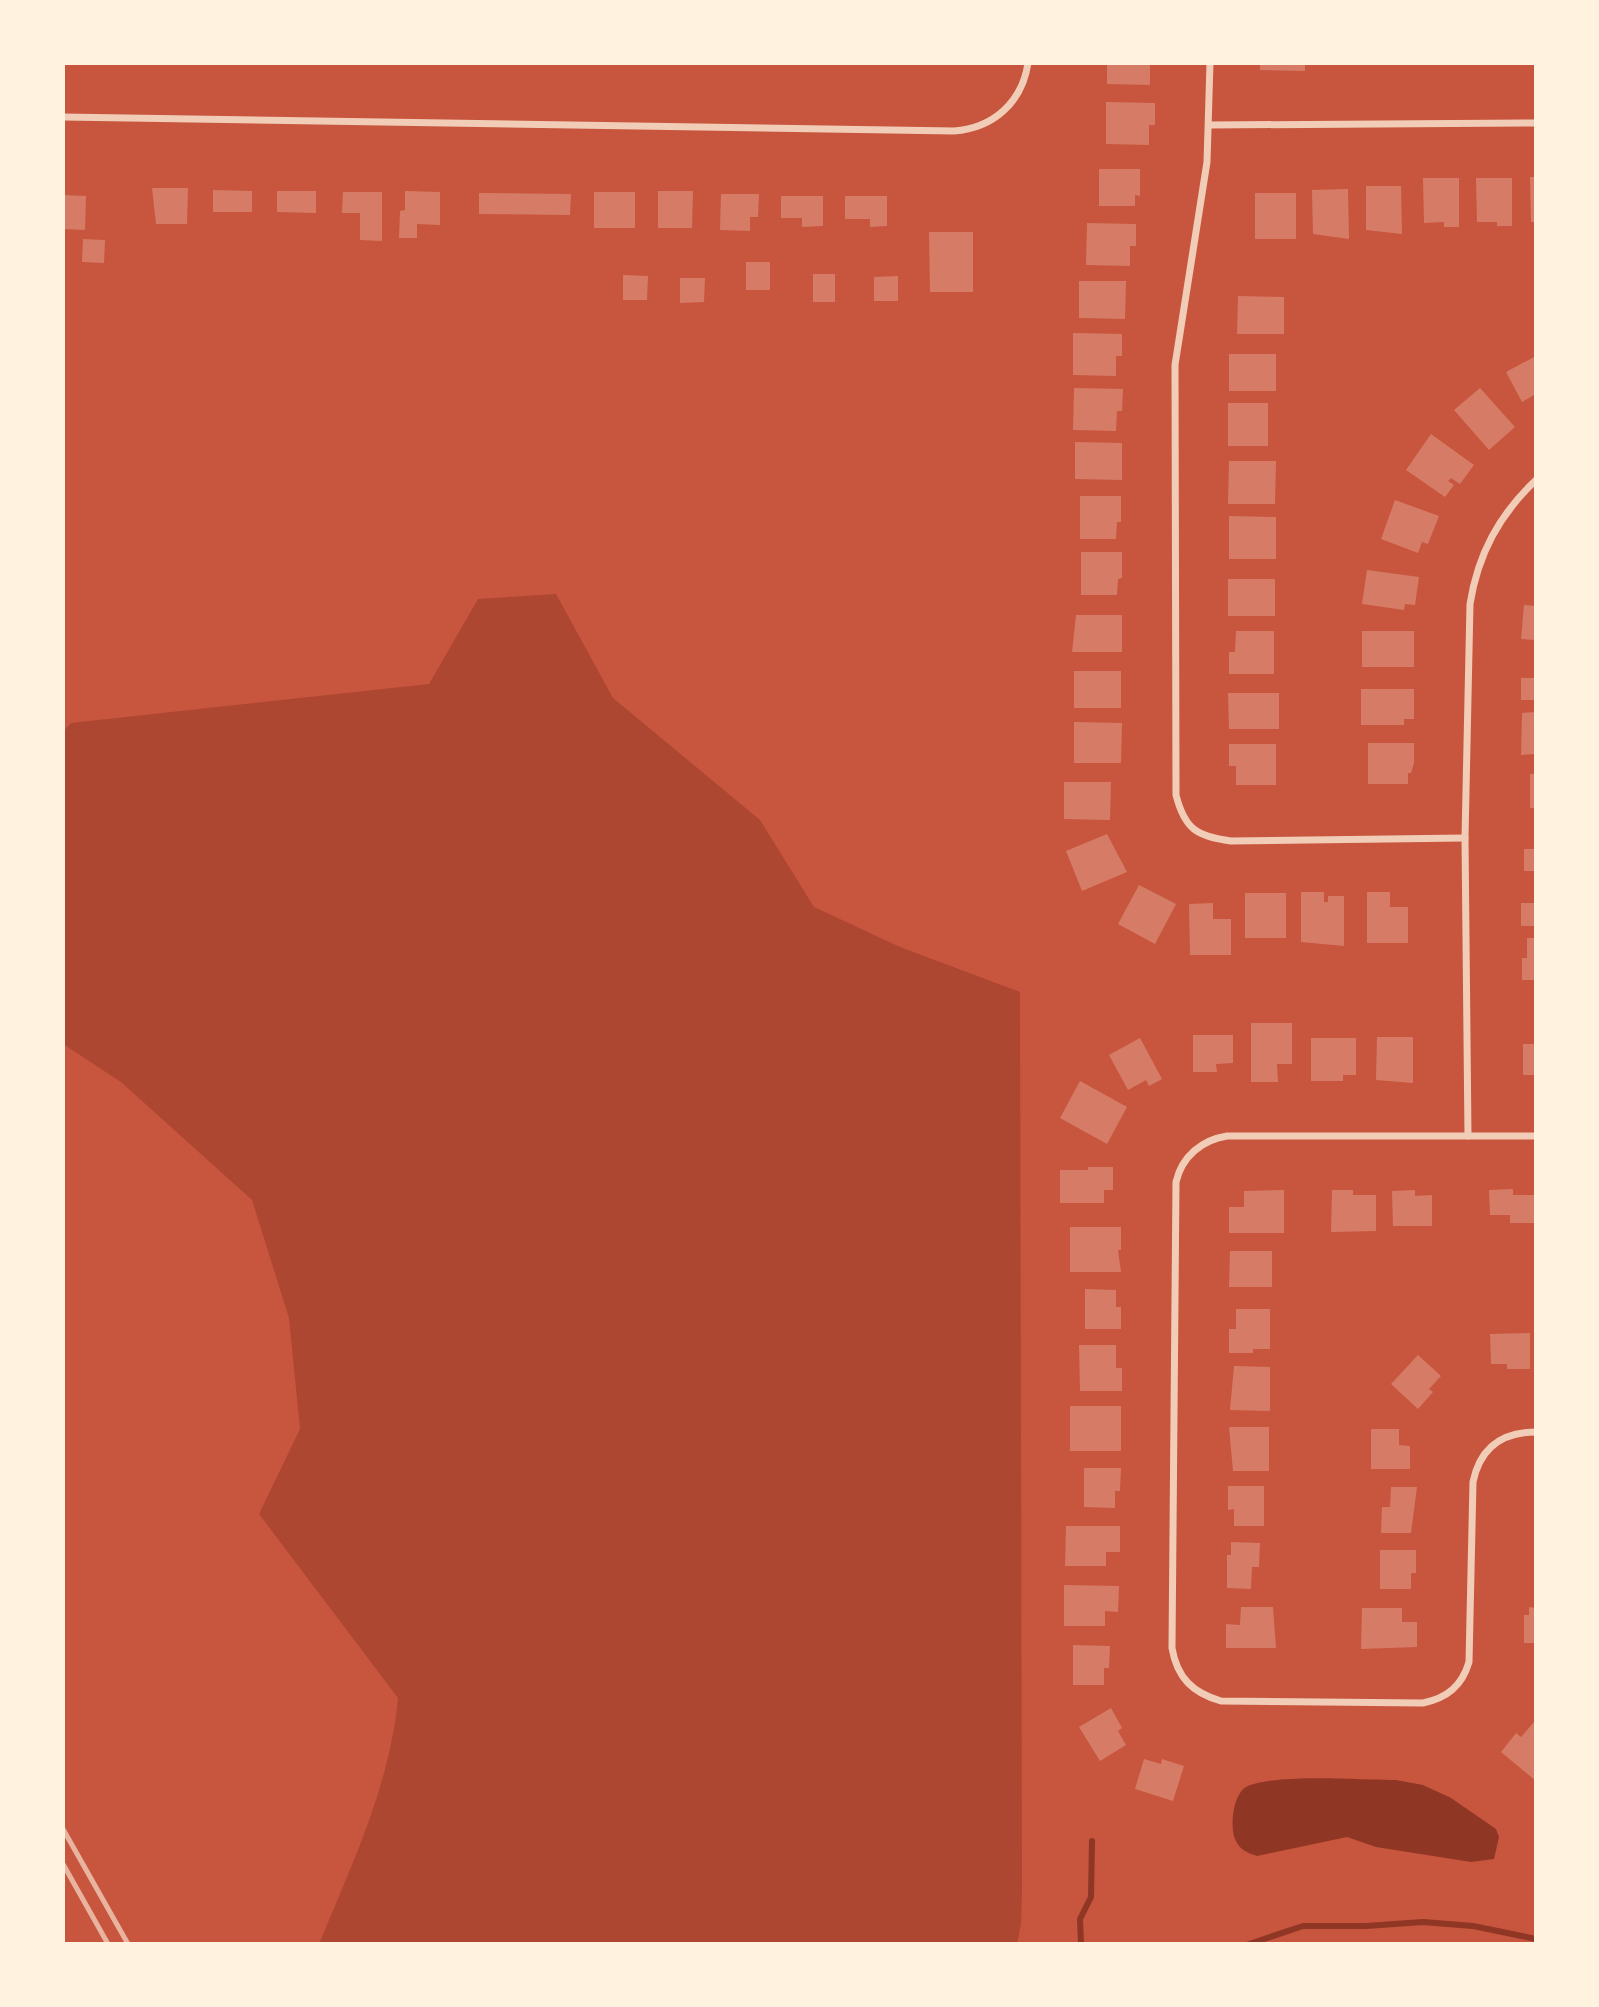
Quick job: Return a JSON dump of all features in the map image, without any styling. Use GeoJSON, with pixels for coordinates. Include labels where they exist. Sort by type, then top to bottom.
{"type":"FeatureCollection","features":[{"type":"Feature","properties":{"kind":"street"},"geometry":{"type":"LineString","coordinates":[[63,117],[954,131],[983,125],[1002,112],[1021,89],[1028,63]]}},
{"type":"Feature","properties":{"kind":"street"},"geometry":{"type":"LineString","coordinates":[[1210,63],[1210,125],[1175,365],[1176,795],[1183,819],[1190,828],[1210,838],[1231,841],[1465,838]]}},
{"type":"Feature","properties":{"kind":"street"},"geometry":{"type":"LineString","coordinates":[[1210,125],[1536,124]]}},
{"type":"Feature","properties":{"kind":"street"},"geometry":{"type":"LineString","coordinates":[[1468,1136],[1465,838],[1468,627],[1474,581],[1497,527],[1510,508],[1536,480]]}},
{"type":"Feature","properties":{"kind":"street"},"geometry":{"type":"LineString","coordinates":[[1536,1136],[1227,1136],[1200,1146],[1181,1166],[1176,1182],[1172,1648],[1179,1670],[1189,1686],[1221,1702],[1423,1703],[1448,1694],[1462,1680],[1469,1662],[1473,1482],[1479,1460],[1498,1440],[1508,1435],[1536,1432]]}},
{"type":"Feature","properties":{"kind":"shaded area"},"geometry":{"type":"Polygon","coordinates":[[[556,594],[613,698],[760,820],[814,907],[900,947],[1020,992],[1022,1890],[1021,1924],[1017,1944],[319,1944],[378,1793],[394,1730],[398,1698],[259,1514],[300,1429],[289,1318],[252,1200],[121,1082],[63,1044],[63,732],[71,723],[429,684],[478,599],[556,594]]]}},
{"type":"Feature","properties":{"kind":"shaded area"},"geometry":{"type":"Polygon","coordinates":[[[1297,1779],[1396,1780],[1423,1785],[1451,1798],[1496,1829],[1499,1837],[1494,1859],[1471,1862],[1376,1847],[1347,1837],[1257,1856],[1242,1849],[1234,1836],[1235,1804],[1246,1787],[1277,1780],[1297,1779]]]}},
{"type":"Feature","properties":{"kind":"building"},"geometry":{"type":"Polygon","coordinates":[[[1107,63],[1150,63],[1150,85],[1107,84],[1107,63]]]}},
{"type":"Feature","properties":{"kind":"building"},"geometry":{"type":"Polygon","coordinates":[[[1260,63],[1305,63],[1305,71],[1260,70],[1260,63]]]}},
{"type":"Feature","properties":{"kind":"building"},"geometry":{"type":"Polygon","coordinates":[[[1106,102],[1155,103],[1155,125],[1149,125],[1149,145],[1106,144],[1106,102]]]}},
{"type":"Feature","properties":{"kind":"building"},"geometry":{"type":"Polygon","coordinates":[[[1099,169],[1140,169],[1140,196],[1135,195],[1135,206],[1099,206],[1099,169]]]}},
{"type":"Feature","properties":{"kind":"building"},"geometry":{"type":"Polygon","coordinates":[[[1530,177],[1536,177],[1536,222],[1531,222],[1530,177]]]}},
{"type":"Feature","properties":{"kind":"building"},"geometry":{"type":"Polygon","coordinates":[[[1423,178],[1459,178],[1459,227],[1444,227],[1444,222],[1424,223],[1423,178]]]}},
{"type":"Feature","properties":{"kind":"building"},"geometry":{"type":"Polygon","coordinates":[[[1476,178],[1512,178],[1512,226],[1497,226],[1497,222],[1477,222],[1476,178]]]}},
{"type":"Feature","properties":{"kind":"building"},"geometry":{"type":"Polygon","coordinates":[[[1366,186],[1401,186],[1402,234],[1366,230],[1366,186]]]}},
{"type":"Feature","properties":{"kind":"building"},"geometry":{"type":"Polygon","coordinates":[[[152,188],[188,188],[187,224],[156,224],[152,188]]]}},
{"type":"Feature","properties":{"kind":"building"},"geometry":{"type":"Polygon","coordinates":[[[1348,189],[1349,239],[1313,234],[1312,190],[1348,189]]]}},
{"type":"Feature","properties":{"kind":"building"},"geometry":{"type":"Polygon","coordinates":[[[213,190],[252,191],[252,212],[213,212],[213,190]]]}},
{"type":"Feature","properties":{"kind":"building"},"geometry":{"type":"Polygon","coordinates":[[[277,191],[316,191],[316,213],[277,212],[277,191]]]}},
{"type":"Feature","properties":{"kind":"building"},"geometry":{"type":"Polygon","coordinates":[[[405,191],[440,192],[440,225],[417,224],[417,238],[399,238],[400,211],[405,210],[405,191]]]}},
{"type":"Feature","properties":{"kind":"building"},"geometry":{"type":"Polygon","coordinates":[[[658,191],[693,191],[692,228],[658,228],[658,191]]]}},
{"type":"Feature","properties":{"kind":"building"},"geometry":{"type":"Polygon","coordinates":[[[343,192],[382,192],[382,241],[360,240],[360,213],[342,213],[343,192]]]}},
{"type":"Feature","properties":{"kind":"building"},"geometry":{"type":"Polygon","coordinates":[[[594,192],[635,192],[635,228],[594,228],[594,192]]]}},
{"type":"Feature","properties":{"kind":"building"},"geometry":{"type":"Polygon","coordinates":[[[479,193],[571,194],[570,215],[479,214],[479,193]]]}},
{"type":"Feature","properties":{"kind":"building"},"geometry":{"type":"Polygon","coordinates":[[[1255,193],[1296,193],[1296,239],[1255,239],[1255,193]]]}},
{"type":"Feature","properties":{"kind":"building"},"geometry":{"type":"Polygon","coordinates":[[[721,194],[759,194],[758,217],[750,217],[750,231],[720,230],[721,194]]]}},
{"type":"Feature","properties":{"kind":"building"},"geometry":{"type":"Polygon","coordinates":[[[63,195],[86,196],[85,230],[63,229],[63,195]]]}},
{"type":"Feature","properties":{"kind":"building"},"geometry":{"type":"Polygon","coordinates":[[[781,196],[823,196],[823,226],[802,227],[802,218],[781,218],[781,196]]]}},
{"type":"Feature","properties":{"kind":"building"},"geometry":{"type":"Polygon","coordinates":[[[845,196],[887,196],[887,226],[870,227],[870,219],[845,219],[845,196]]]}},
{"type":"Feature","properties":{"kind":"building"},"geometry":{"type":"Polygon","coordinates":[[[1087,223],[1136,224],[1136,246],[1130,246],[1130,266],[1086,265],[1087,223]]]}},
{"type":"Feature","properties":{"kind":"building"},"geometry":{"type":"Polygon","coordinates":[[[929,232],[973,232],[973,292],[930,292],[929,232]]]}},
{"type":"Feature","properties":{"kind":"building"},"geometry":{"type":"Polygon","coordinates":[[[83,239],[105,240],[104,263],[82,262],[83,239]]]}},
{"type":"Feature","properties":{"kind":"building"},"geometry":{"type":"Polygon","coordinates":[[[746,262],[770,262],[770,290],[746,290],[746,262]]]}},
{"type":"Feature","properties":{"kind":"building"},"geometry":{"type":"Polygon","coordinates":[[[813,274],[835,274],[835,302],[813,302],[813,274]]]}},
{"type":"Feature","properties":{"kind":"building"},"geometry":{"type":"Polygon","coordinates":[[[623,275],[648,276],[647,300],[623,300],[623,275]]]}},
{"type":"Feature","properties":{"kind":"building"},"geometry":{"type":"Polygon","coordinates":[[[898,276],[898,301],[874,301],[874,277],[898,276]]]}},
{"type":"Feature","properties":{"kind":"building"},"geometry":{"type":"Polygon","coordinates":[[[680,278],[705,278],[704,302],[680,303],[680,278]]]}},
{"type":"Feature","properties":{"kind":"building"},"geometry":{"type":"Polygon","coordinates":[[[1079,281],[1126,281],[1125,319],[1079,318],[1079,281]]]}},
{"type":"Feature","properties":{"kind":"building"},"geometry":{"type":"Polygon","coordinates":[[[1238,296],[1284,297],[1284,334],[1237,334],[1238,296]]]}},
{"type":"Feature","properties":{"kind":"building"},"geometry":{"type":"Polygon","coordinates":[[[1073,333],[1122,334],[1122,356],[1116,356],[1116,376],[1073,375],[1073,333]]]}},
{"type":"Feature","properties":{"kind":"building"},"geometry":{"type":"Polygon","coordinates":[[[1229,354],[1276,354],[1276,391],[1229,391],[1229,354]]]}},
{"type":"Feature","properties":{"kind":"building"},"geometry":{"type":"Polygon","coordinates":[[[1536,356],[1536,394],[1522,402],[1506,372],[1536,356]]]}},
{"type":"Feature","properties":{"kind":"building"},"geometry":{"type":"Polygon","coordinates":[[[1074,388],[1123,389],[1122,411],[1117,411],[1116,431],[1073,430],[1074,388]]]}},
{"type":"Feature","properties":{"kind":"building"},"geometry":{"type":"Polygon","coordinates":[[[1480,388],[1515,427],[1489,450],[1454,410],[1480,388]]]}},
{"type":"Feature","properties":{"kind":"building"},"geometry":{"type":"Polygon","coordinates":[[[1228,403],[1268,403],[1268,446],[1228,446],[1228,403]]]}},
{"type":"Feature","properties":{"kind":"building"},"geometry":{"type":"Polygon","coordinates":[[[1431,434],[1474,465],[1460,484],[1451,478],[1448,481],[1454,485],[1445,497],[1406,470],[1431,434]]]}},
{"type":"Feature","properties":{"kind":"building"},"geometry":{"type":"Polygon","coordinates":[[[1075,442],[1122,443],[1122,480],[1075,479],[1075,442]]]}},
{"type":"Feature","properties":{"kind":"building"},"geometry":{"type":"Polygon","coordinates":[[[1229,461],[1276,461],[1275,504],[1228,504],[1229,461]]]}},
{"type":"Feature","properties":{"kind":"building"},"geometry":{"type":"Polygon","coordinates":[[[1080,496],[1121,496],[1121,522],[1117,522],[1116,539],[1080,539],[1080,496]]]}},
{"type":"Feature","properties":{"kind":"building"},"geometry":{"type":"Polygon","coordinates":[[[1395,500],[1439,516],[1428,544],[1422,542],[1418,553],[1381,539],[1395,500]]]}},
{"type":"Feature","properties":{"kind":"building"},"geometry":{"type":"Polygon","coordinates":[[[1229,516],[1276,517],[1276,559],[1229,559],[1229,516]]]}},
{"type":"Feature","properties":{"kind":"building"},"geometry":{"type":"Polygon","coordinates":[[[1081,552],[1122,552],[1122,578],[1118,579],[1117,595],[1081,595],[1081,552]]]}},
{"type":"Feature","properties":{"kind":"building"},"geometry":{"type":"Polygon","coordinates":[[[1367,570],[1419,577],[1415,605],[1405,604],[1404,610],[1362,604],[1367,570]]]}},
{"type":"Feature","properties":{"kind":"building"},"geometry":{"type":"Polygon","coordinates":[[[1228,579],[1275,579],[1275,616],[1228,616],[1228,579]]]}},
{"type":"Feature","properties":{"kind":"building"},"geometry":{"type":"Polygon","coordinates":[[[1524,605],[1536,606],[1536,640],[1521,639],[1524,605]]]}},
{"type":"Feature","properties":{"kind":"building"},"geometry":{"type":"Polygon","coordinates":[[[1076,615],[1122,615],[1122,652],[1072,652],[1076,615]]]}},
{"type":"Feature","properties":{"kind":"building"},"geometry":{"type":"Polygon","coordinates":[[[1236,631],[1274,631],[1274,674],[1229,674],[1229,652],[1235,652],[1236,631]]]}},
{"type":"Feature","properties":{"kind":"building"},"geometry":{"type":"Polygon","coordinates":[[[1362,631],[1414,631],[1414,667],[1362,667],[1362,631]]]}},
{"type":"Feature","properties":{"kind":"building"},"geometry":{"type":"Polygon","coordinates":[[[1074,671],[1121,671],[1121,708],[1074,708],[1074,671]]]}},
{"type":"Feature","properties":{"kind":"building"},"geometry":{"type":"Polygon","coordinates":[[[1521,678],[1536,678],[1536,700],[1521,700],[1521,678]]]}},
{"type":"Feature","properties":{"kind":"building"},"geometry":{"type":"Polygon","coordinates":[[[1361,689],[1414,689],[1414,719],[1404,719],[1404,725],[1361,725],[1361,689]]]}},
{"type":"Feature","properties":{"kind":"building"},"geometry":{"type":"Polygon","coordinates":[[[1228,693],[1279,693],[1279,729],[1229,729],[1228,693]]]}},
{"type":"Feature","properties":{"kind":"building"},"geometry":{"type":"Polygon","coordinates":[[[1536,712],[1536,754],[1521,755],[1522,713],[1536,712]]]}},
{"type":"Feature","properties":{"kind":"building"},"geometry":{"type":"Polygon","coordinates":[[[1074,722],[1122,723],[1121,763],[1074,763],[1074,722]]]}},
{"type":"Feature","properties":{"kind":"building"},"geometry":{"type":"Polygon","coordinates":[[[1368,743],[1414,743],[1414,763],[1411,773],[1408,773],[1408,784],[1368,784],[1368,743]]]}},
{"type":"Feature","properties":{"kind":"building"},"geometry":{"type":"Polygon","coordinates":[[[1229,744],[1276,744],[1276,785],[1236,785],[1236,766],[1229,766],[1229,744]]]}},
{"type":"Feature","properties":{"kind":"building"},"geometry":{"type":"Polygon","coordinates":[[[1530,774],[1536,774],[1536,808],[1530,808],[1530,774]]]}},
{"type":"Feature","properties":{"kind":"building"},"geometry":{"type":"Polygon","coordinates":[[[1064,782],[1111,782],[1110,820],[1064,819],[1064,782]]]}},
{"type":"Feature","properties":{"kind":"building"},"geometry":{"type":"Polygon","coordinates":[[[1107,834],[1127,872],[1082,891],[1066,851],[1107,834]]]}},
{"type":"Feature","properties":{"kind":"building"},"geometry":{"type":"Polygon","coordinates":[[[1524,849],[1536,849],[1536,871],[1524,871],[1524,849]]]}},
{"type":"Feature","properties":{"kind":"building"},"geometry":{"type":"Polygon","coordinates":[[[1139,885],[1176,904],[1155,944],[1118,924],[1139,885]]]}},
{"type":"Feature","properties":{"kind":"building"},"geometry":{"type":"Polygon","coordinates":[[[1301,892],[1324,892],[1324,902],[1328,902],[1328,896],[1344,896],[1344,946],[1301,942],[1301,892]]]}},
{"type":"Feature","properties":{"kind":"building"},"geometry":{"type":"Polygon","coordinates":[[[1367,892],[1390,892],[1390,907],[1408,907],[1408,943],[1367,943],[1367,892]]]}},
{"type":"Feature","properties":{"kind":"building"},"geometry":{"type":"Polygon","coordinates":[[[1245,893],[1286,893],[1286,938],[1245,938],[1245,893]]]}},
{"type":"Feature","properties":{"kind":"building"},"geometry":{"type":"Polygon","coordinates":[[[1213,903],[1213,919],[1231,919],[1231,955],[1190,955],[1189,904],[1213,903]]]}},
{"type":"Feature","properties":{"kind":"building"},"geometry":{"type":"Polygon","coordinates":[[[1521,903],[1536,903],[1536,926],[1521,926],[1521,903]]]}},
{"type":"Feature","properties":{"kind":"building"},"geometry":{"type":"Polygon","coordinates":[[[1527,938],[1536,938],[1536,980],[1522,980],[1522,958],[1527,958],[1527,938]]]}},
{"type":"Feature","properties":{"kind":"building"},"geometry":{"type":"Polygon","coordinates":[[[1251,1023],[1292,1023],[1292,1064],[1277,1064],[1278,1082],[1251,1082],[1251,1023]]]}},
{"type":"Feature","properties":{"kind":"building"},"geometry":{"type":"Polygon","coordinates":[[[1193,1035],[1233,1035],[1233,1063],[1216,1064],[1217,1072],[1193,1072],[1193,1035]]]}},
{"type":"Feature","properties":{"kind":"building"},"geometry":{"type":"Polygon","coordinates":[[[1377,1037],[1413,1037],[1413,1083],[1376,1080],[1377,1037]]]}},
{"type":"Feature","properties":{"kind":"building"},"geometry":{"type":"Polygon","coordinates":[[[1140,1038],[1162,1079],[1149,1086],[1146,1080],[1128,1090],[1109,1055],[1140,1038]]]}},
{"type":"Feature","properties":{"kind":"building"},"geometry":{"type":"Polygon","coordinates":[[[1311,1038],[1356,1038],[1356,1075],[1343,1075],[1343,1081],[1311,1081],[1311,1038]]]}},
{"type":"Feature","properties":{"kind":"building"},"geometry":{"type":"Polygon","coordinates":[[[1523,1044],[1536,1044],[1536,1075],[1523,1075],[1523,1044]]]}},
{"type":"Feature","properties":{"kind":"building"},"geometry":{"type":"Polygon","coordinates":[[[1080,1081],[1127,1107],[1107,1144],[1060,1118],[1080,1081]]]}},
{"type":"Feature","properties":{"kind":"building"},"geometry":{"type":"Polygon","coordinates":[[[1088,1167],[1113,1167],[1113,1190],[1104,1190],[1104,1203],[1060,1203],[1060,1170],[1088,1170],[1088,1167]]]}},
{"type":"Feature","properties":{"kind":"building"},"geometry":{"type":"Polygon","coordinates":[[[1513,1189],[1513,1195],[1535,1195],[1535,1223],[1510,1223],[1510,1215],[1490,1215],[1489,1190],[1513,1189]]]}},
{"type":"Feature","properties":{"kind":"building"},"geometry":{"type":"Polygon","coordinates":[[[1284,1190],[1284,1233],[1229,1233],[1229,1207],[1244,1207],[1244,1191],[1284,1190]]]}},
{"type":"Feature","properties":{"kind":"building"},"geometry":{"type":"Polygon","coordinates":[[[1332,1190],[1353,1190],[1353,1195],[1376,1195],[1376,1231],[1331,1232],[1332,1190]]]}},
{"type":"Feature","properties":{"kind":"building"},"geometry":{"type":"Polygon","coordinates":[[[1415,1190],[1415,1196],[1432,1195],[1432,1226],[1393,1226],[1392,1191],[1415,1190]]]}},
{"type":"Feature","properties":{"kind":"building"},"geometry":{"type":"Polygon","coordinates":[[[1070,1227],[1121,1227],[1121,1250],[1118,1250],[1121,1272],[1070,1272],[1070,1227]]]}},
{"type":"Feature","properties":{"kind":"building"},"geometry":{"type":"Polygon","coordinates":[[[1230,1251],[1272,1251],[1272,1287],[1229,1287],[1230,1251]]]}},
{"type":"Feature","properties":{"kind":"building"},"geometry":{"type":"Polygon","coordinates":[[[1085,1289],[1116,1290],[1116,1307],[1121,1307],[1121,1329],[1085,1329],[1085,1289]]]}},
{"type":"Feature","properties":{"kind":"building"},"geometry":{"type":"Polygon","coordinates":[[[1236,1309],[1270,1309],[1270,1349],[1253,1349],[1253,1353],[1229,1353],[1229,1329],[1236,1329],[1236,1309]]]}},
{"type":"Feature","properties":{"kind":"building"},"geometry":{"type":"Polygon","coordinates":[[[1530,1333],[1530,1369],[1507,1369],[1507,1364],[1491,1364],[1490,1334],[1530,1333]]]}},
{"type":"Feature","properties":{"kind":"building"},"geometry":{"type":"Polygon","coordinates":[[[1079,1345],[1116,1345],[1116,1368],[1122,1368],[1122,1391],[1080,1391],[1079,1345]]]}},
{"type":"Feature","properties":{"kind":"building"},"geometry":{"type":"Polygon","coordinates":[[[1418,1355],[1441,1376],[1429,1389],[1433,1392],[1418,1409],[1391,1384],[1418,1355]]]}},
{"type":"Feature","properties":{"kind":"building"},"geometry":{"type":"Polygon","coordinates":[[[1234,1366],[1270,1367],[1270,1411],[1230,1410],[1234,1366]]]}},
{"type":"Feature","properties":{"kind":"building"},"geometry":{"type":"Polygon","coordinates":[[[1070,1406],[1121,1406],[1121,1451],[1070,1451],[1070,1406]]]}},
{"type":"Feature","properties":{"kind":"building"},"geometry":{"type":"Polygon","coordinates":[[[1229,1427],[1269,1427],[1269,1471],[1233,1471],[1229,1427]]]}},
{"type":"Feature","properties":{"kind":"building"},"geometry":{"type":"Polygon","coordinates":[[[1371,1429],[1399,1429],[1399,1445],[1410,1446],[1410,1469],[1371,1469],[1371,1429]]]}},
{"type":"Feature","properties":{"kind":"building"},"geometry":{"type":"Polygon","coordinates":[[[1084,1468],[1121,1468],[1120,1491],[1115,1491],[1115,1508],[1084,1507],[1084,1468]]]}},
{"type":"Feature","properties":{"kind":"building"},"geometry":{"type":"Polygon","coordinates":[[[1228,1486],[1264,1486],[1264,1526],[1234,1526],[1234,1509],[1228,1510],[1228,1486]]]}},
{"type":"Feature","properties":{"kind":"building"},"geometry":{"type":"Polygon","coordinates":[[[1391,1487],[1417,1487],[1411,1533],[1381,1533],[1382,1507],[1390,1507],[1391,1487]]]}},
{"type":"Feature","properties":{"kind":"building"},"geometry":{"type":"Polygon","coordinates":[[[1066,1526],[1120,1526],[1120,1552],[1106,1552],[1106,1566],[1065,1566],[1066,1526]]]}},
{"type":"Feature","properties":{"kind":"building"},"geometry":{"type":"Polygon","coordinates":[[[1231,1542],[1260,1543],[1259,1567],[1252,1567],[1251,1589],[1227,1588],[1227,1555],[1231,1555],[1231,1542]]]}},
{"type":"Feature","properties":{"kind":"building"},"geometry":{"type":"Polygon","coordinates":[[[1380,1550],[1416,1550],[1416,1573],[1411,1573],[1411,1589],[1380,1589],[1380,1550]]]}},
{"type":"Feature","properties":{"kind":"building"},"geometry":{"type":"Polygon","coordinates":[[[1064,1585],[1119,1586],[1118,1612],[1105,1611],[1105,1626],[1064,1626],[1064,1585]]]}},
{"type":"Feature","properties":{"kind":"building"},"geometry":{"type":"Polygon","coordinates":[[[1241,1607],[1273,1607],[1276,1648],[1226,1648],[1226,1624],[1240,1625],[1241,1607]]]}},
{"type":"Feature","properties":{"kind":"building"},"geometry":{"type":"Polygon","coordinates":[[[1529,1607],[1536,1608],[1536,1643],[1524,1643],[1524,1615],[1529,1615],[1529,1607]]]}},
{"type":"Feature","properties":{"kind":"building"},"geometry":{"type":"Polygon","coordinates":[[[1362,1608],[1402,1608],[1402,1622],[1417,1622],[1417,1647],[1361,1649],[1362,1608]]]}},
{"type":"Feature","properties":{"kind":"building"},"geometry":{"type":"Polygon","coordinates":[[[1073,1645],[1110,1646],[1109,1668],[1104,1668],[1104,1685],[1073,1685],[1073,1645]]]}},
{"type":"Feature","properties":{"kind":"building"},"geometry":{"type":"Polygon","coordinates":[[[1111,1708],[1122,1728],[1118,1731],[1126,1745],[1100,1761],[1079,1727],[1111,1708]]]}},
{"type":"Feature","properties":{"kind":"building"},"geometry":{"type":"Polygon","coordinates":[[[1534,1722],[1536,1781],[1501,1752],[1516,1733],[1521,1737],[1534,1722]]]}},
{"type":"Feature","properties":{"kind":"building"},"geometry":{"type":"Polygon","coordinates":[[[1144,1759],[1161,1764],[1162,1759],[1184,1766],[1173,1801],[1135,1789],[1144,1759]]]}},
{"type":"Feature","properties":{"kind":"waterway"},"geometry":{"type":"LineString","coordinates":[[1081,1944],[1080,1919],[1091,1897],[1092,1841]]}},
{"type":"Feature","properties":{"kind":"waterway"},"geometry":{"type":"LineString","coordinates":[[1249,1944],[1303,1926],[1423,1922],[1473,1926],[1536,1939]]}},
{"type":"Feature","properties":{"kind":"railway"},"geometry":{"type":"LineString","coordinates":[[63,1829],[128,1944]]}},
{"type":"Feature","properties":{"kind":"railway"},"geometry":{"type":"LineString","coordinates":[[63,1864],[108,1944]]}}]}
